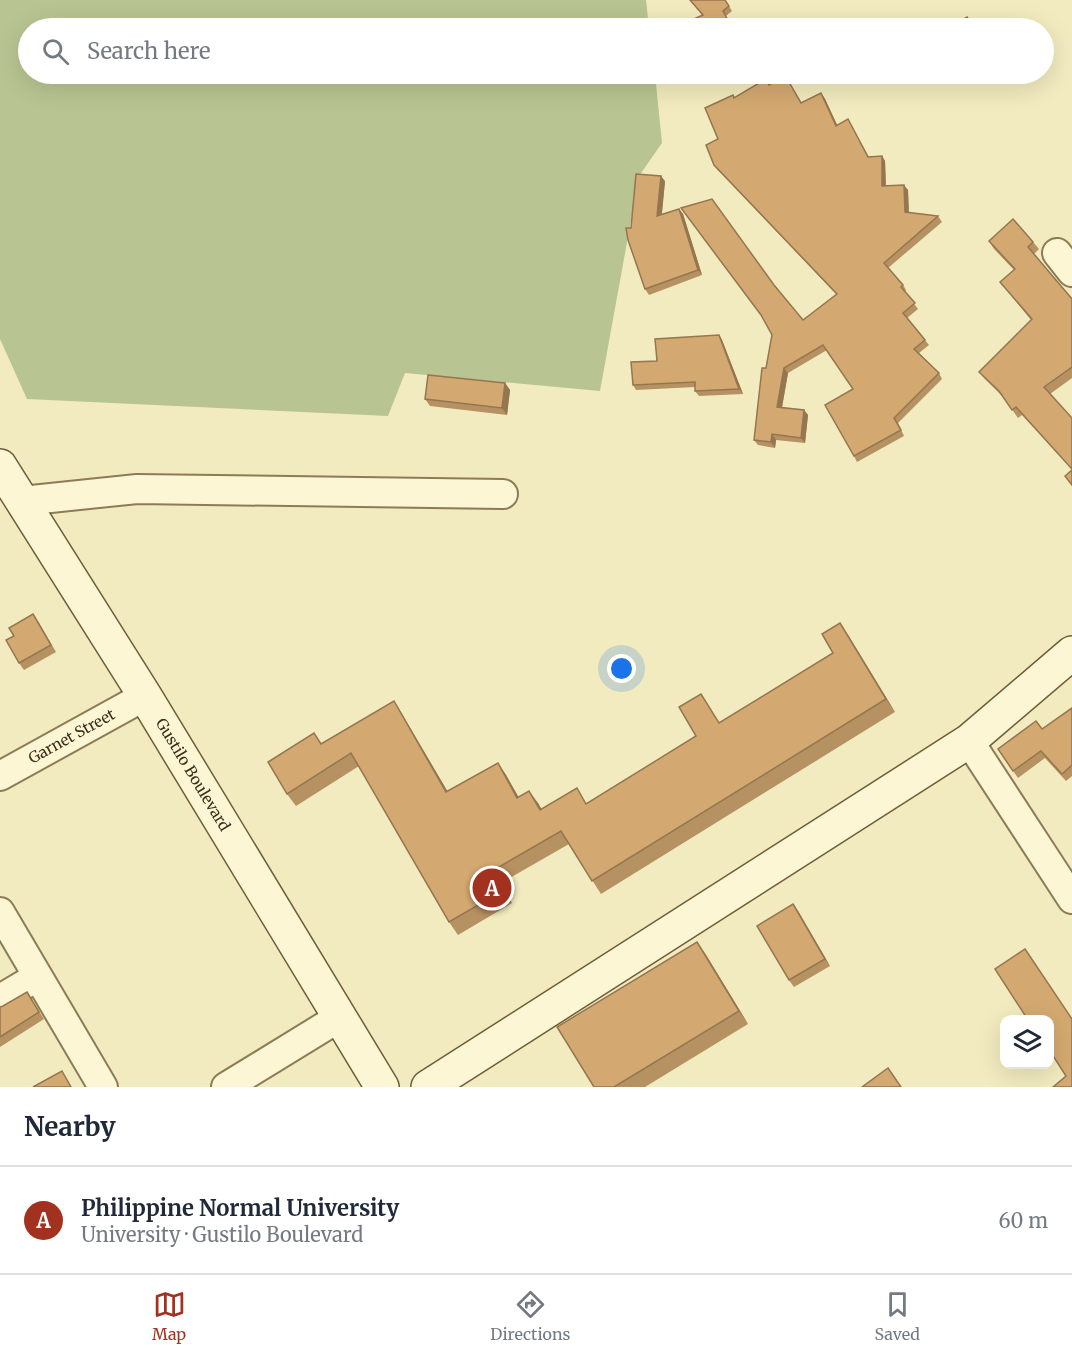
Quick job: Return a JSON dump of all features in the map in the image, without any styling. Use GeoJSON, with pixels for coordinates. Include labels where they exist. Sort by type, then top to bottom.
{"type":"FeatureCollection","features":[{"type":"Feature","properties":{"kind":"street","name":"Gustilo Boulevard"},"geometry":{"type":"LineString","coordinates":[[0,466],[145,696],[382,1087]]}},
{"type":"Feature","properties":{"kind":"street"},"geometry":{"type":"LineString","coordinates":[[22,501],[137,489],[503,494]]}},
{"type":"Feature","properties":{"kind":"street"},"geometry":{"type":"LineString","coordinates":[[428,1087],[969,741],[1072,653]]}},
{"type":"Feature","properties":{"kind":"street","name":"Garnet Street"},"geometry":{"type":"LineString","coordinates":[[0,776],[145,696]]}},
{"type":"Feature","properties":{"kind":"street"},"geometry":{"type":"LineString","coordinates":[[969,741],[1072,898]]}},
{"type":"Feature","properties":{"kind":"street"},"geometry":{"type":"LineString","coordinates":[[0,912],[103,1087]]}},
{"type":"Feature","properties":{"kind":"street"},"geometry":{"type":"LineString","coordinates":[[0,999],[37,976]]}},
{"type":"Feature","properties":{"kind":"street"},"geometry":{"type":"LineString","coordinates":[[226,1087],[340,1017]]}},
{"type":"Feature","properties":{"kind":"green space"},"geometry":{"type":"Polygon","coordinates":[[[0,0],[646,0],[648,18],[18,18],[18,84],[656,84],[662,143],[639,176],[600,391],[405,373],[388,416],[27,399],[0,339],[0,0]]]}},
{"type":"Feature","properties":{"kind":"building"},"geometry":{"type":"Polygon","coordinates":[[[690,0],[725,0],[729,6],[723,11],[727,18],[696,18],[703,15],[690,0]]]}},
{"type":"Feature","properties":{"kind":"building"},"geometry":{"type":"Polygon","coordinates":[[[758,84],[790,84],[801,103],[821,93],[836,126],[848,119],[868,157],[882,156],[882,186],[904,185],[905,212],[938,216],[884,263],[915,303],[903,313],[925,340],[914,349],[939,373],[894,418],[901,430],[854,456],[825,405],[853,389],[823,345],[784,368],[777,407],[804,410],[801,438],[772,434],[771,442],[754,440],[762,368],[766,368],[772,335],[761,315],[681,208],[712,199],[774,285],[803,320],[837,294],[714,165],[706,145],[718,139],[705,108],[733,95],[734,98],[758,84]]]}},
{"type":"Feature","properties":{"kind":"building"},"geometry":{"type":"Polygon","coordinates":[[[636,174],[661,176],[657,216],[679,209],[698,270],[645,289],[626,228],[631,228],[636,174]]]}},
{"type":"Feature","properties":{"kind":"building"},"geometry":{"type":"Polygon","coordinates":[[[1013,219],[1033,242],[1028,247],[1072,299],[1072,367],[1044,387],[1072,418],[1072,469],[1016,407],[1012,410],[999,391],[979,372],[1032,319],[1000,282],[1015,269],[989,241],[1013,219]]]}},
{"type":"Feature","properties":{"kind":"building"},"geometry":{"type":"Polygon","coordinates":[[[719,335],[739,389],[695,391],[695,382],[633,385],[631,362],[657,361],[655,339],[719,335]]]}},
{"type":"Feature","properties":{"kind":"building"},"geometry":{"type":"Polygon","coordinates":[[[428,375],[505,383],[502,408],[425,399],[428,375]]]}},
{"type":"Feature","properties":{"kind":"building"},"geometry":{"type":"Polygon","coordinates":[[[1072,470],[1072,485],[1065,476],[1072,470]]]}},
{"type":"Feature","properties":{"kind":"building"},"geometry":{"type":"Polygon","coordinates":[[[33,614],[51,645],[19,663],[6,640],[14,636],[9,628],[33,614]]]}},
{"type":"Feature","properties":{"kind":"building"},"geometry":{"type":"Polygon","coordinates":[[[840,623],[886,699],[592,881],[561,831],[492,871],[504,890],[449,922],[351,753],[287,794],[268,762],[314,733],[321,744],[394,701],[446,792],[498,763],[517,798],[529,791],[540,810],[577,788],[586,804],[696,736],[679,707],[701,694],[719,723],[833,653],[822,634],[840,623]]]}},
{"type":"Feature","properties":{"kind":"building"},"geometry":{"type":"Polygon","coordinates":[[[1072,708],[1072,765],[1062,774],[1041,751],[1013,771],[998,749],[1036,721],[1042,729],[1072,708]]]}},
{"type":"Feature","properties":{"kind":"building"},"geometry":{"type":"Polygon","coordinates":[[[793,904],[825,959],[789,980],[757,926],[793,904]]]}},
{"type":"Feature","properties":{"kind":"building"},"geometry":{"type":"Polygon","coordinates":[[[697,942],[739,1011],[614,1087],[594,1087],[557,1027],[697,942]]]}},
{"type":"Feature","properties":{"kind":"building"},"geometry":{"type":"Polygon","coordinates":[[[1025,949],[1072,1019],[1072,1087],[1053,1087],[1066,1076],[1054,1057],[1054,1015],[1025,1015],[995,969],[1025,949]]]}},
{"type":"Feature","properties":{"kind":"building"},"geometry":{"type":"Polygon","coordinates":[[[27,992],[39,1012],[0,1037],[0,1007],[27,992]]]}},
{"type":"Feature","properties":{"kind":"building"},"geometry":{"type":"Polygon","coordinates":[[[888,1068],[901,1087],[862,1087],[888,1068]]]}},
{"type":"Feature","properties":{"kind":"building"},"geometry":{"type":"Polygon","coordinates":[[[62,1071],[71,1087],[33,1087],[62,1071]]]}},
{"type":"Feature","properties":{"kind":"place","name":"Philippine Normal University"},"geometry":{"type":"Point","coordinates":[492,888]}}]}
